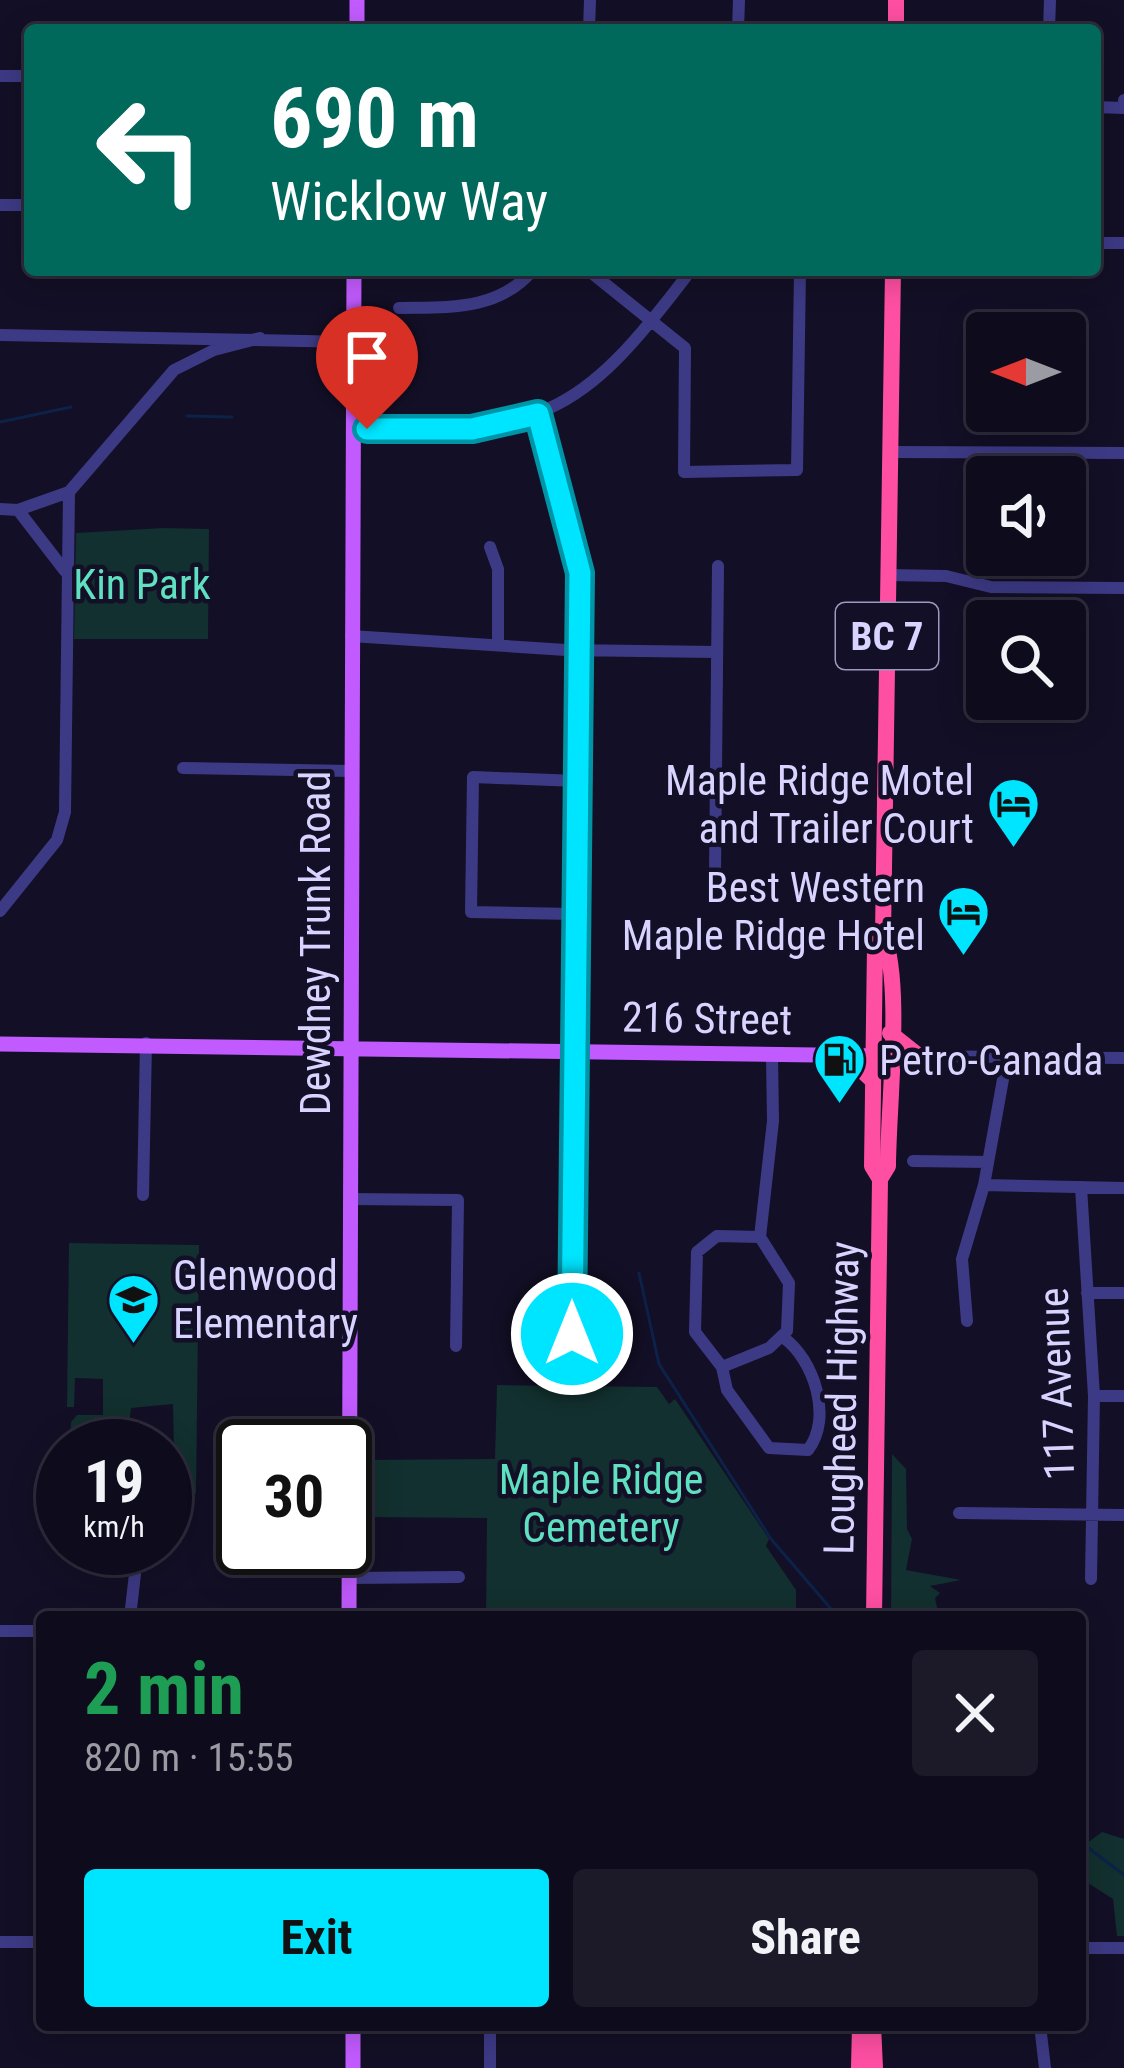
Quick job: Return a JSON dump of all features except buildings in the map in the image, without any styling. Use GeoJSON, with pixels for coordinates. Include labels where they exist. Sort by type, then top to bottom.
{"type":"FeatureCollection","features":[{"type":"Feature","properties":{"kind":"highway","name":"Lougheed Highway"},"geometry":{"type":"LineString","coordinates":[[880,1179],[872,1166],[873,1081],[890,1033],[890,952],[883,934],[893,276]]}},
{"type":"Feature","properties":{"kind":"highway","name":"Lougheed Highway"},"geometry":{"type":"LineString","coordinates":[[874,1611],[880,1179],[888,1166],[875,946],[883,934]]}},
{"type":"Feature","properties":{"kind":"highway"},"geometry":{"type":"LineString","coordinates":[[890,1033],[919,1056]]}},
{"type":"Feature","properties":{"kind":"highway"},"geometry":{"type":"LineString","coordinates":[[845,1055],[873,1081]]}},
{"type":"Feature","properties":{"kind":"highway"},"geometry":{"type":"LineString","coordinates":[[859,2068],[860,2031]]}},
{"type":"Feature","properties":{"kind":"highway"},"geometry":{"type":"LineString","coordinates":[[874,2031],[875,2068]]}},
{"type":"Feature","properties":{"kind":"main road","name":"Dewdney Trunk Road"},"geometry":{"type":"LineString","coordinates":[[349,1611],[354,276]]}},
{"type":"Feature","properties":{"kind":"main road","name":"216 Street"},"geometry":{"type":"LineString","coordinates":[[0,1043],[881,1056]]}},
{"type":"Feature","properties":{"kind":"main road"},"geometry":{"type":"LineString","coordinates":[[353,2031],[353,2068]]}},
{"type":"Feature","properties":{"kind":"street"},"geometry":{"type":"LineString","coordinates":[[1101,107],[1124,109],[1124,100]]}},
{"type":"Feature","properties":{"kind":"street"},"geometry":{"type":"LineString","coordinates":[[399,308],[470,306],[503,294],[526,276]]}},
{"type":"Feature","properties":{"kind":"street"},"geometry":{"type":"LineString","coordinates":[[597,276],[682,341],[686,355],[684,472],[797,470],[800,276]]}},
{"type":"Feature","properties":{"kind":"street"},"geometry":{"type":"LineString","coordinates":[[353,429],[472,429],[538,414],[604,376],[686,276]]}},
{"type":"Feature","properties":{"kind":"street"},"geometry":{"type":"LineString","coordinates":[[0,335],[353,342]]}},
{"type":"Feature","properties":{"kind":"street"},"geometry":{"type":"LineString","coordinates":[[0,509],[18,510],[69,492],[137,407],[188,361],[260,338]]}},
{"type":"Feature","properties":{"kind":"street"},"geometry":{"type":"LineString","coordinates":[[538,414],[578,556],[572,1334]]}},
{"type":"Feature","properties":{"kind":"street"},"geometry":{"type":"LineString","coordinates":[[890,452],[1124,453]]}},
{"type":"Feature","properties":{"kind":"street"},"geometry":{"type":"LineString","coordinates":[[0,911],[57,840],[65,812],[69,492]]}},
{"type":"Feature","properties":{"kind":"street"},"geometry":{"type":"LineString","coordinates":[[18,510],[66,571]]}},
{"type":"Feature","properties":{"kind":"street"},"geometry":{"type":"LineString","coordinates":[[490,547],[498,568],[498,643]]}},
{"type":"Feature","properties":{"kind":"street"},"geometry":{"type":"LineString","coordinates":[[715,875],[718,566]]}},
{"type":"Feature","properties":{"kind":"street"},"geometry":{"type":"LineString","coordinates":[[888,574],[946,576],[991,586],[1124,588]]}},
{"type":"Feature","properties":{"kind":"street"},"geometry":{"type":"LineString","coordinates":[[351,636],[579,650],[717,652]]}},
{"type":"Feature","properties":{"kind":"street"},"geometry":{"type":"LineString","coordinates":[[183,768],[351,771]]}},
{"type":"Feature","properties":{"kind":"street"},"geometry":{"type":"LineString","coordinates":[[575,914],[471,912],[473,777],[578,781]]}},
{"type":"Feature","properties":{"kind":"street"},"geometry":{"type":"LineString","coordinates":[[143,1196],[146,1043]]}},
{"type":"Feature","properties":{"kind":"street"},"geometry":{"type":"LineString","coordinates":[[772,1055],[773,1121],[760,1237],[789,1282],[784,1338]]}},
{"type":"Feature","properties":{"kind":"street","name":"216 Street"},"geometry":{"type":"LineString","coordinates":[[881,1056],[1124,1058]]}},
{"type":"Feature","properties":{"kind":"street"},"geometry":{"type":"LineString","coordinates":[[967,1321],[962,1259],[984,1185],[1007,1057]]}},
{"type":"Feature","properties":{"kind":"street"},"geometry":{"type":"LineString","coordinates":[[913,1161],[988,1162]]}},
{"type":"Feature","properties":{"kind":"street"},"geometry":{"type":"LineString","coordinates":[[984,1185],[1124,1188]]}},
{"type":"Feature","properties":{"kind":"street","name":"117 Avenue"},"geometry":{"type":"LineString","coordinates":[[1081,1187],[1094,1396],[1091,1579]]}},
{"type":"Feature","properties":{"kind":"street"},"geometry":{"type":"LineString","coordinates":[[350,1199],[458,1200],[456,1346]]}},
{"type":"Feature","properties":{"kind":"street"},"geometry":{"type":"LineString","coordinates":[[760,1237],[717,1237],[697,1252],[695,1332],[722,1367],[727,1390],[769,1448],[808,1450],[815,1441],[816,1384],[807,1360],[784,1338]]}},
{"type":"Feature","properties":{"kind":"street"},"geometry":{"type":"LineString","coordinates":[[1087,1293],[1124,1293]]}},
{"type":"Feature","properties":{"kind":"street"},"geometry":{"type":"LineString","coordinates":[[722,1367],[784,1338]]}},
{"type":"Feature","properties":{"kind":"street"},"geometry":{"type":"LineString","coordinates":[[1094,1396],[1124,1396]]}},
{"type":"Feature","properties":{"kind":"street"},"geometry":{"type":"LineString","coordinates":[[959,1513],[1124,1515]]}},
{"type":"Feature","properties":{"kind":"street"},"geometry":{"type":"LineString","coordinates":[[131,1611],[135,1575]]}},
{"type":"Feature","properties":{"kind":"street"},"geometry":{"type":"LineString","coordinates":[[348,1577],[459,1577]]}},
{"type":"Feature","properties":{"kind":"street"},"geometry":{"type":"LineString","coordinates":[[0,1630],[36,1631]]}},
{"type":"Feature","properties":{"kind":"street"},"geometry":{"type":"LineString","coordinates":[[0,1942],[36,1942]]}},
{"type":"Feature","properties":{"kind":"street"},"geometry":{"type":"LineString","coordinates":[[1086,1948],[1124,1948]]}},
{"type":"Feature","properties":{"kind":"street"},"geometry":{"type":"LineString","coordinates":[[490,2031],[490,2068]]}},
{"type":"Feature","properties":{"kind":"street"},"geometry":{"type":"LineString","coordinates":[[1041,2031],[1045,2068]]}},
{"type":"Feature","properties":{"kind":"green space","name":"Kin Park"},"geometry":{"type":"Polygon","coordinates":[[[209,529],[208,639],[74,639],[76,533],[209,529]]]}},
{"type":"Feature","properties":{"kind":"green space","name":"Glenwood Elementary"},"geometry":{"type":"Polygon","coordinates":[[[69,1243],[199,1245],[196,1494],[192,1494],[192,1419],[173,1419],[173,1404],[131,1408],[130,1419],[74,1419],[103,1415],[103,1379],[75,1378],[74,1407],[67,1407],[69,1243]]]}},
{"type":"Feature","properties":{"kind":"green space","name":"Maple Ridge Cemetery"},"geometry":{"type":"Polygon","coordinates":[[[497,1385],[657,1387],[669,1404],[675,1399],[769,1539],[766,1546],[796,1590],[796,1611],[486,1611],[487,1518],[372,1517],[372,1460],[495,1459],[497,1385]]]}},
{"type":"Feature","properties":{"kind":"green space"},"geometry":{"type":"Polygon","coordinates":[[[892,1454],[906,1469],[907,1529],[912,1539],[906,1570],[961,1580],[930,1586],[940,1593],[935,1598],[938,1611],[891,1611],[892,1454]]]}},
{"type":"Feature","properties":{"kind":"green space"},"geometry":{"type":"Polygon","coordinates":[[[1102,1832],[1124,1839],[1124,1936],[1117,1936],[1113,1899],[1086,1882],[1086,1844],[1102,1832]]]}},
{"type":"Feature","properties":{"kind":"waterway"},"geometry":{"type":"LineString","coordinates":[[0,422],[71,407]]}},
{"type":"Feature","properties":{"kind":"waterway"},"geometry":{"type":"LineString","coordinates":[[187,416],[232,417]]}},
{"type":"Feature","properties":{"kind":"waterway"},"geometry":{"type":"LineString","coordinates":[[639,1273],[659,1364],[771,1539],[833,1611]]}},
{"type":"Feature","properties":{"kind":"waterway"},"geometry":{"type":"LineString","coordinates":[[1086,1846],[1124,1875]]}},
{"type":"Feature","properties":{"kind":"place","name":"Maple Ridge Motel and Trailer Court"},"geometry":{"type":"Point","coordinates":[1013,850]}},
{"type":"Feature","properties":{"kind":"place","name":"Best Western Maple Ridge Hotel"},"geometry":{"type":"Point","coordinates":[964,957]}},
{"type":"Feature","properties":{"kind":"place","name":"Petro-Canada"},"geometry":{"type":"Point","coordinates":[840,1106]}},
{"type":"Feature","properties":{"kind":"place","name":"Glenwood Elementary"},"geometry":{"type":"Point","coordinates":[134,1345]}},
{"type":"Feature","properties":{"kind":"route"},"geometry":{"type":"LineString","coordinates":[[367,429],[472,429],[538,414],[578,556],[572,1334]]}}]}
